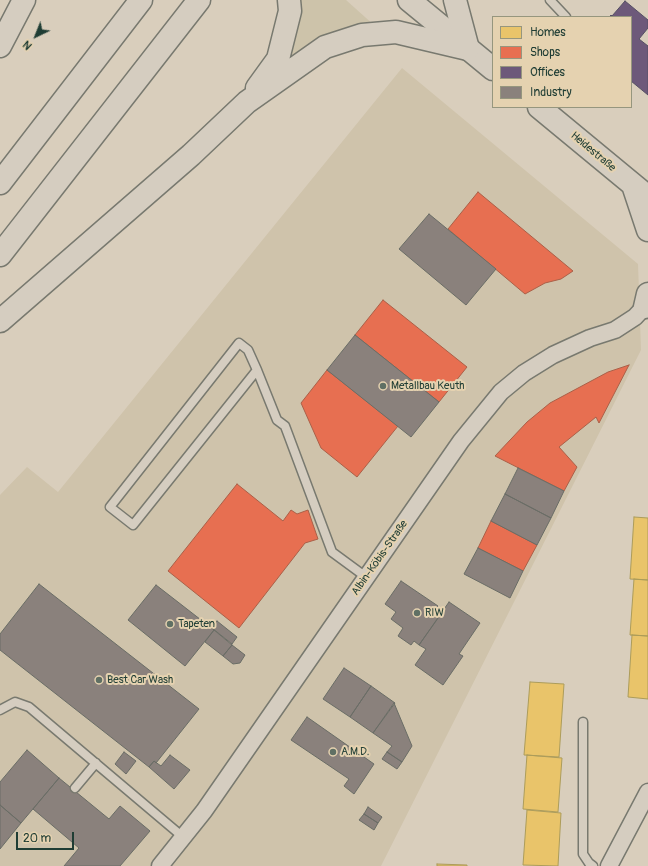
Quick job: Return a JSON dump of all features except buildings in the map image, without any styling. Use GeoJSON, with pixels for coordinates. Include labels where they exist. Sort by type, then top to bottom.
{"type":"FeatureCollection","features":[{"type":"Feature","properties":{"kind":"main road"},"geometry":{"type":"LineString","coordinates":[[0,46],[24,0]]}},
{"type":"Feature","properties":{"kind":"main road"},"geometry":{"type":"LineString","coordinates":[[0,183],[141,0]]}},
{"type":"Feature","properties":{"kind":"main road"},"geometry":{"type":"LineString","coordinates":[[0,255],[199,0]]}},
{"type":"Feature","properties":{"kind":"main road"},"geometry":{"type":"LineString","coordinates":[[247,102],[278,59],[290,11],[289,0]]}},
{"type":"Feature","properties":{"kind":"main road"},"geometry":{"type":"LineString","coordinates":[[409,0],[492,68]]}},
{"type":"Feature","properties":{"kind":"main road"},"geometry":{"type":"LineString","coordinates":[[455,0],[468,49]]}},
{"type":"Feature","properties":{"kind":"main road"},"geometry":{"type":"LineString","coordinates":[[0,322],[191,155],[247,102],[325,47],[362,35],[396,32],[468,49]]}},
{"type":"Feature","properties":{"kind":"main road","name":"Heidestraße"},"geometry":{"type":"LineString","coordinates":[[540,108],[643,190]]}},
{"type":"Feature","properties":{"kind":"main road"},"geometry":{"type":"LineString","coordinates":[[643,190],[648,230]]}},
{"type":"Feature","properties":{"kind":"street","name":"Albin-Köbis-Straße"},"geometry":{"type":"LineString","coordinates":[[160,866],[204,811],[461,441],[501,392],[524,373],[553,355],[590,338],[615,330],[635,317],[647,301]]}},
{"type":"Feature","properties":{"kind":"street"},"geometry":{"type":"LineString","coordinates":[[609,866],[648,792]]}},
{"type":"Feature","properties":{"kind":"lane"},"geometry":{"type":"LineString","coordinates":[[550,0],[565,16]]}},
{"type":"Feature","properties":{"kind":"lane"},"geometry":{"type":"LineString","coordinates":[[257,370],[133,525],[110,507],[239,343],[248,350],[257,370],[277,420],[285,426],[332,552],[366,577]]}},
{"type":"Feature","properties":{"kind":"lane"},"geometry":{"type":"LineString","coordinates":[[0,710],[15,702],[29,707],[183,837]]}},
{"type":"Feature","properties":{"kind":"lane"},"geometry":{"type":"LineString","coordinates":[[583,722],[583,854],[589,863],[594,866]]}},
{"type":"Feature","properties":{"kind":"lane"},"geometry":{"type":"LineString","coordinates":[[75,788],[96,763]]}},
{"type":"Feature","properties":{"kind":"shaded area"},"geometry":{"type":"Polygon","coordinates":[[[298,0],[346,0],[375,26],[291,56],[298,0]]]}},
{"type":"Feature","properties":{"kind":"shaded area"},"geometry":{"type":"Polygon","coordinates":[[[402,68],[638,264],[641,350],[381,866],[0,866],[0,495],[27,467],[58,492],[402,68]]]}},
{"type":"Feature","properties":{"kind":"place","name":"Metallbau Keuth"},"geometry":{"type":"Point","coordinates":[383,386]}},
{"type":"Feature","properties":{"kind":"place","name":"RIW"},"geometry":{"type":"Point","coordinates":[417,613]}},
{"type":"Feature","properties":{"kind":"place","name":"Tapeten"},"geometry":{"type":"Point","coordinates":[170,624]}},
{"type":"Feature","properties":{"kind":"place","name":"Best Car Wash"},"geometry":{"type":"Point","coordinates":[99,680]}},
{"type":"Feature","properties":{"kind":"place","name":"A.M.D."},"geometry":{"type":"Point","coordinates":[333,752]}}]}
